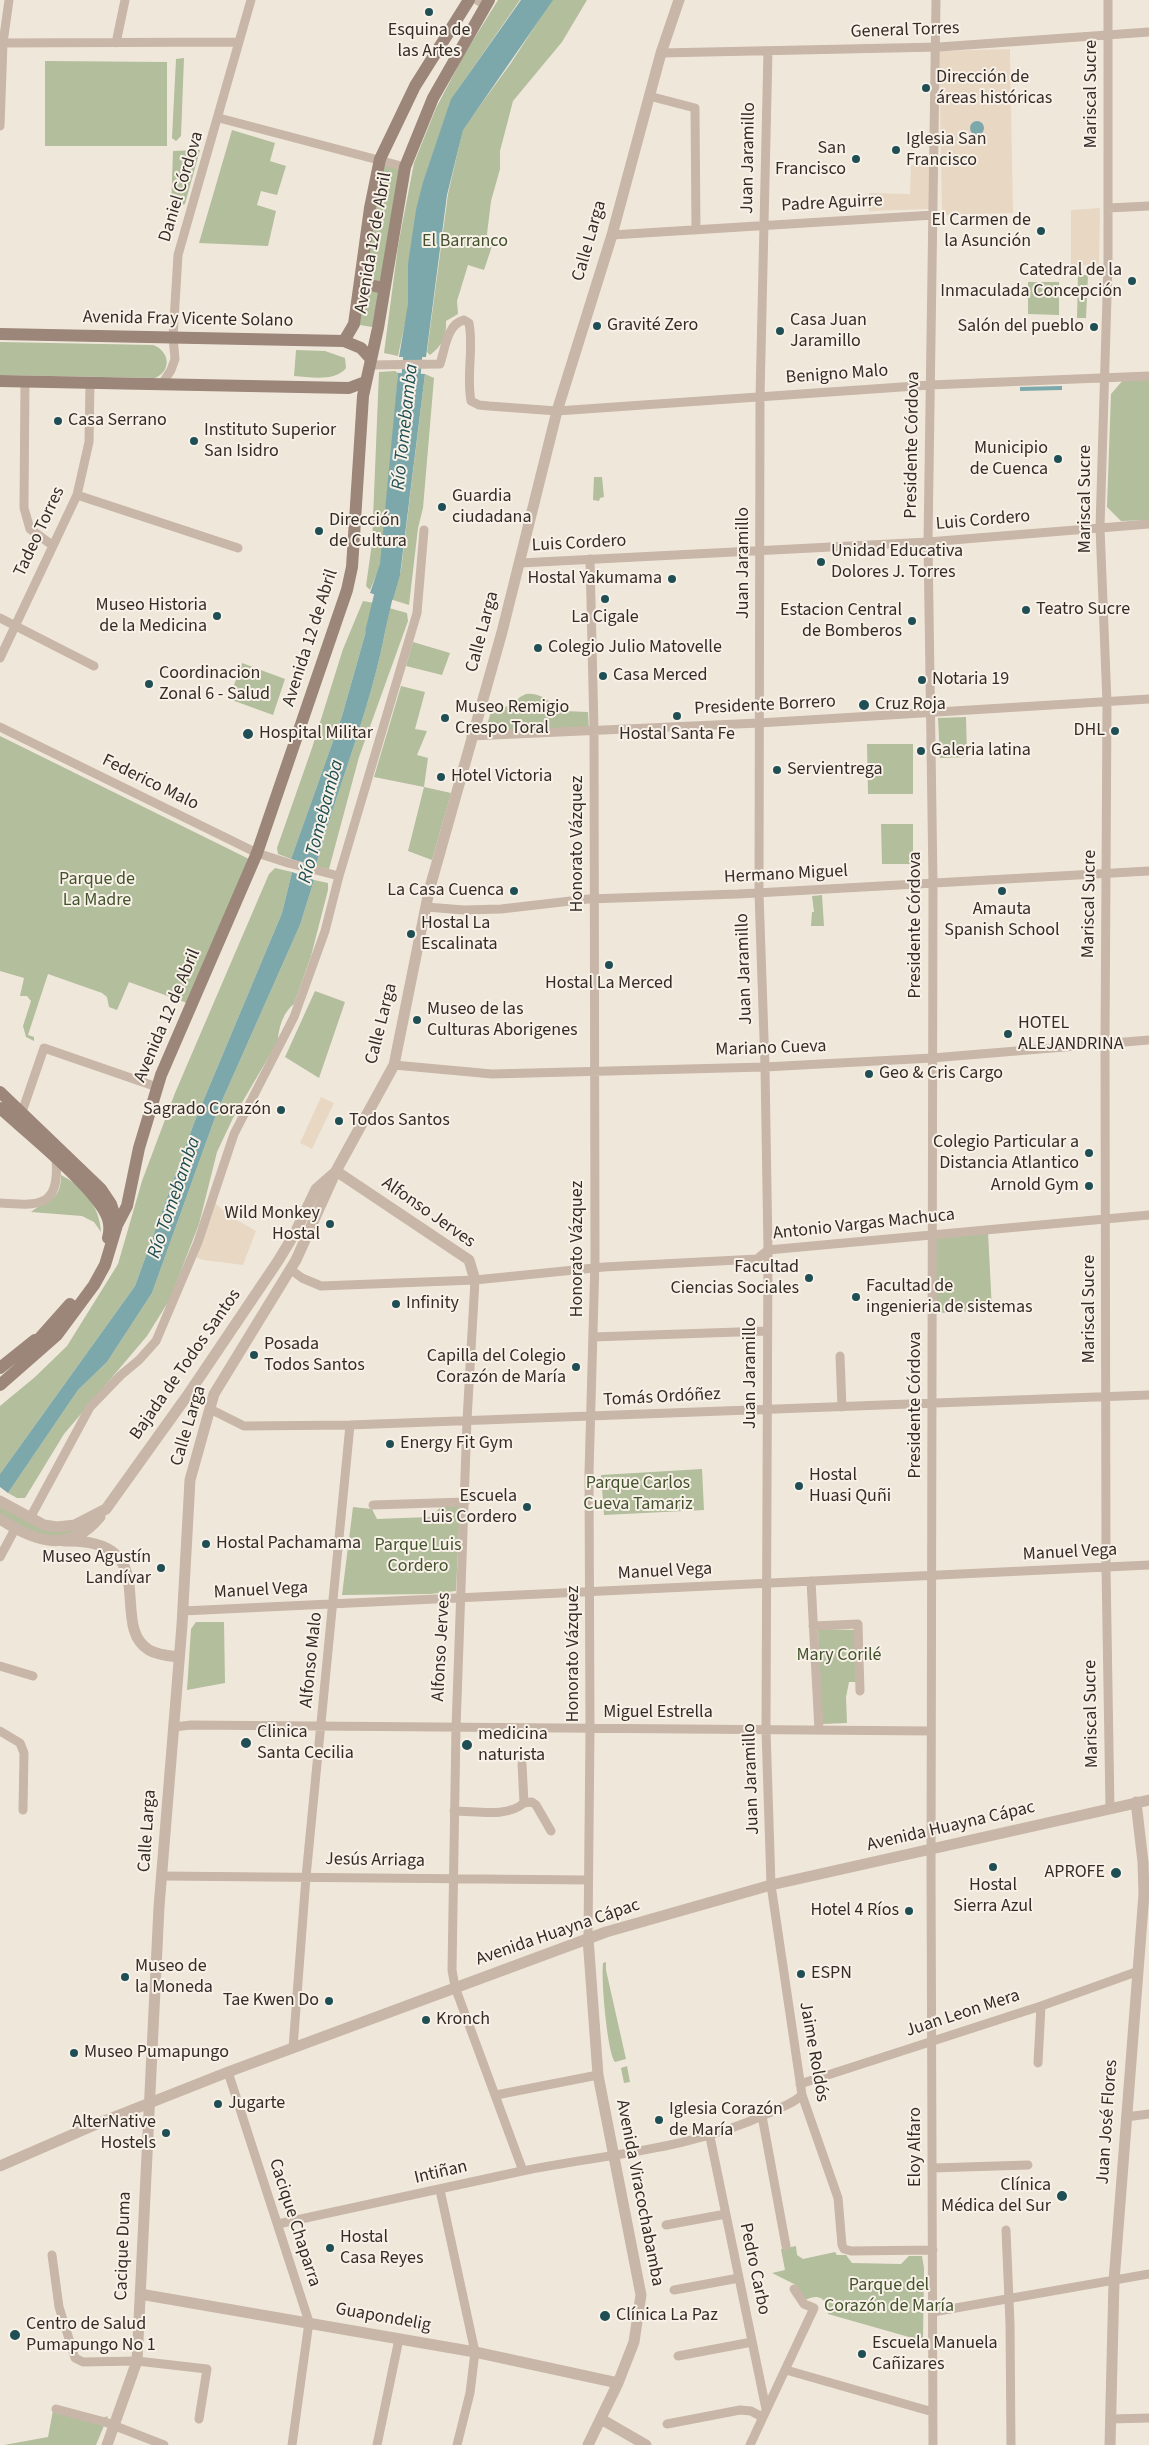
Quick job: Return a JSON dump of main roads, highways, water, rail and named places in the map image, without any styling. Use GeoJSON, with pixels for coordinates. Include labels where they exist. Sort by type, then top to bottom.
{"type":"FeatureCollection","features":[{"type":"Feature","properties":{"kind":"main road","name":"Avenida 12 de Abril"},"geometry":{"type":"LineString","coordinates":[[344,341],[354,324],[370,208],[380,159],[414,86],[469,0]]}},
{"type":"Feature","properties":{"kind":"main road","name":"Avenida 12 de Abril"},"geometry":{"type":"LineString","coordinates":[[0,1385],[57,1335],[89,1292],[105,1265],[118,1225],[127,1206],[139,1148],[157,1087],[172,1046],[257,853],[351,575],[356,522],[359,442],[365,382],[378,328],[405,167],[429,109],[484,2]]}},
{"type":"Feature","properties":{"kind":"main road"},"geometry":{"type":"LineString","coordinates":[[408,101],[429,109]]}},
{"type":"Feature","properties":{"kind":"main road"},"geometry":{"type":"LineString","coordinates":[[360,283],[384,288]]}},
{"type":"Feature","properties":{"kind":"main road","name":"Avenida Fray Vicente Solano"},"geometry":{"type":"LineString","coordinates":[[0,334],[344,341],[361,348],[370,361]]}},
{"type":"Feature","properties":{"kind":"main road"},"geometry":{"type":"LineString","coordinates":[[0,381],[348,388],[365,382]]}},
{"type":"Feature","properties":{"kind":"main road"},"geometry":{"type":"LineString","coordinates":[[0,1092],[102,1189],[111,1204],[118,1225]]}},
{"type":"Feature","properties":{"kind":"main road"},"geometry":{"type":"LineString","coordinates":[[0,1108],[97,1199],[107,1216],[110,1229],[101,1259],[89,1282],[50,1328],[24,1355],[0,1375]]}},
{"type":"Feature","properties":{"kind":"main road"},"geometry":{"type":"LineString","coordinates":[[0,1394],[60,1343],[97,1291],[117,1252],[127,1206]]}},
{"type":"Feature","properties":{"kind":"main road"},"geometry":{"type":"LineString","coordinates":[[0,1368],[50,1328]]}},
{"type":"Feature","properties":{"kind":"water"},"geometry":{"type":"Polygon","coordinates":[[[521,0],[553,0],[463,130],[447,195],[426,357],[399,357],[408,304],[408,264],[416,210],[423,182],[451,99],[521,0]]]}},
{"type":"Feature","properties":{"kind":"water"},"geometry":{"type":"Polygon","coordinates":[[[977,121],[982,123],[984,128],[982,133],[977,135],[972,133],[970,128],[972,123],[977,121]]]}},
{"type":"Feature","properties":{"kind":"water"},"geometry":{"type":"Polygon","coordinates":[[[398,373],[425,374],[400,575],[393,600],[370,593],[380,564],[398,373]]]}},
{"type":"Feature","properties":{"kind":"water"},"geometry":{"type":"Polygon","coordinates":[[[1062,386],[1062,390],[1020,391],[1020,387],[1062,386]]]}},
{"type":"Feature","properties":{"kind":"water"},"geometry":{"type":"Polygon","coordinates":[[[374,603],[389,608],[376,673],[316,866],[291,859],[342,716],[374,603]]]}},
{"type":"Feature","properties":{"kind":"water"},"geometry":{"type":"Polygon","coordinates":[[[292,872],[314,880],[300,925],[217,1112],[152,1293],[107,1362],[78,1390],[8,1493],[0,1487],[0,1474],[135,1286],[194,1123],[282,913],[292,872]]]}},
{"type":"Feature","properties":{"kind":"waterway","name":"Río Tomebamba"},"geometry":{"type":"LineString","coordinates":[[409,399],[415,331]]}},
{"type":"Feature","properties":{"kind":"waterway","name":"Río Tomebamba"},"geometry":{"type":"LineString","coordinates":[[375,631],[389,573]]}},
{"type":"Feature","properties":{"kind":"place","name":"Esquina de las Artes"},"geometry":{"type":"Point","coordinates":[429,12]}},
{"type":"Feature","properties":{"kind":"place","name":"Dirección de áreas históricas"},"geometry":{"type":"Point","coordinates":[926,88]}},
{"type":"Feature","properties":{"kind":"place","name":"Iglesia San Francisco"},"geometry":{"type":"Point","coordinates":[896,150]}},
{"type":"Feature","properties":{"kind":"place","name":"San Francisco"},"geometry":{"type":"Point","coordinates":[856,159]}},
{"type":"Feature","properties":{"kind":"place","name":"El Carmen de la Asunción"},"geometry":{"type":"Point","coordinates":[1041,231]}},
{"type":"Feature","properties":{"kind":"place","name":"Catedral de la Inmaculada Concepción"},"geometry":{"type":"Point","coordinates":[1132,281]}},
{"type":"Feature","properties":{"kind":"place","name":"Gravité Zero"},"geometry":{"type":"Point","coordinates":[597,326]}},
{"type":"Feature","properties":{"kind":"place","name":"Salón del pueblo"},"geometry":{"type":"Point","coordinates":[1094,327]}},
{"type":"Feature","properties":{"kind":"place","name":"Casa Juan Jaramillo"},"geometry":{"type":"Point","coordinates":[780,331]}},
{"type":"Feature","properties":{"kind":"place","name":"Casa Serrano"},"geometry":{"type":"Point","coordinates":[58,421]}},
{"type":"Feature","properties":{"kind":"place","name":"Instituto Superior San Isidro"},"geometry":{"type":"Point","coordinates":[194,441]}},
{"type":"Feature","properties":{"kind":"place","name":"Municipio de Cuenca"},"geometry":{"type":"Point","coordinates":[1058,459]}},
{"type":"Feature","properties":{"kind":"place","name":"Guardia ciudadana"},"geometry":{"type":"Point","coordinates":[442,507]}},
{"type":"Feature","properties":{"kind":"place","name":"Dirección de Cultura"},"geometry":{"type":"Point","coordinates":[319,531]}},
{"type":"Feature","properties":{"kind":"place","name":"Unidad Educativa Dolores J. Torres"},"geometry":{"type":"Point","coordinates":[821,562]}},
{"type":"Feature","properties":{"kind":"place","name":"Hostal Yakumama"},"geometry":{"type":"Point","coordinates":[672,579]}},
{"type":"Feature","properties":{"kind":"place","name":"La Cigale"},"geometry":{"type":"Point","coordinates":[605,599]}},
{"type":"Feature","properties":{"kind":"place","name":"Teatro Sucre"},"geometry":{"type":"Point","coordinates":[1026,610]}},
{"type":"Feature","properties":{"kind":"place","name":"Museo Historia de la Medicina"},"geometry":{"type":"Point","coordinates":[217,616]}},
{"type":"Feature","properties":{"kind":"place","name":"Estacion Central de Bomberos"},"geometry":{"type":"Point","coordinates":[912,621]}},
{"type":"Feature","properties":{"kind":"place","name":"Colegio Julio Matovelle"},"geometry":{"type":"Point","coordinates":[538,648]}},
{"type":"Feature","properties":{"kind":"place","name":"Casa Merced"},"geometry":{"type":"Point","coordinates":[603,676]}},
{"type":"Feature","properties":{"kind":"place","name":"Notaria 19"},"geometry":{"type":"Point","coordinates":[922,680]}},
{"type":"Feature","properties":{"kind":"place","name":"Coordinacion Zonal 6 - Salud"},"geometry":{"type":"Point","coordinates":[149,684]}},
{"type":"Feature","properties":{"kind":"place","name":"Cruz Roja"},"geometry":{"type":"Point","coordinates":[864,705]}},
{"type":"Feature","properties":{"kind":"place","name":"Hostal Santa Fe"},"geometry":{"type":"Point","coordinates":[677,716]}},
{"type":"Feature","properties":{"kind":"place","name":"Museo Remigio Crespo Toral"},"geometry":{"type":"Point","coordinates":[445,718]}},
{"type":"Feature","properties":{"kind":"place","name":"DHL"},"geometry":{"type":"Point","coordinates":[1115,731]}},
{"type":"Feature","properties":{"kind":"place","name":"Hospital Militar"},"geometry":{"type":"Point","coordinates":[248,734]}},
{"type":"Feature","properties":{"kind":"place","name":"Galeria latina"},"geometry":{"type":"Point","coordinates":[921,751]}},
{"type":"Feature","properties":{"kind":"place","name":"Servientrega"},"geometry":{"type":"Point","coordinates":[777,770]}},
{"type":"Feature","properties":{"kind":"place","name":"Hotel Victoria"},"geometry":{"type":"Point","coordinates":[441,777]}},
{"type":"Feature","properties":{"kind":"place","name":"La Casa Cuenca"},"geometry":{"type":"Point","coordinates":[514,891]}},
{"type":"Feature","properties":{"kind":"place","name":"Amauta Spanish School"},"geometry":{"type":"Point","coordinates":[1002,891]}},
{"type":"Feature","properties":{"kind":"place","name":"Hostal La Escalinata"},"geometry":{"type":"Point","coordinates":[411,934]}},
{"type":"Feature","properties":{"kind":"place","name":"Hostal La Merced"},"geometry":{"type":"Point","coordinates":[609,965]}},
{"type":"Feature","properties":{"kind":"place","name":"Museo de las Culturas Aborigenes"},"geometry":{"type":"Point","coordinates":[417,1020]}},
{"type":"Feature","properties":{"kind":"place","name":"HOTEL ALEJANDRINA"},"geometry":{"type":"Point","coordinates":[1008,1034]}},
{"type":"Feature","properties":{"kind":"place","name":"Geo & Cris Cargo"},"geometry":{"type":"Point","coordinates":[869,1074]}},
{"type":"Feature","properties":{"kind":"place","name":"Sagrado Corazón"},"geometry":{"type":"Point","coordinates":[281,1110]}},
{"type":"Feature","properties":{"kind":"place","name":"Todos Santos"},"geometry":{"type":"Point","coordinates":[339,1121]}},
{"type":"Feature","properties":{"kind":"place","name":"Colegio Particular a Distancia Atlantico"},"geometry":{"type":"Point","coordinates":[1089,1153]}},
{"type":"Feature","properties":{"kind":"place","name":"Arnold Gym"},"geometry":{"type":"Point","coordinates":[1089,1186]}},
{"type":"Feature","properties":{"kind":"place","name":"Wild Monkey Hostal"},"geometry":{"type":"Point","coordinates":[330,1224]}},
{"type":"Feature","properties":{"kind":"place","name":"Facultad Ciencias Sociales"},"geometry":{"type":"Point","coordinates":[809,1278]}},
{"type":"Feature","properties":{"kind":"place","name":"Facultad de ingenieria de sistemas"},"geometry":{"type":"Point","coordinates":[856,1297]}},
{"type":"Feature","properties":{"kind":"place","name":"Infinity"},"geometry":{"type":"Point","coordinates":[396,1304]}},
{"type":"Feature","properties":{"kind":"place","name":"Posada Todos Santos"},"geometry":{"type":"Point","coordinates":[254,1355]}},
{"type":"Feature","properties":{"kind":"place","name":"Capilla del Colegio Corazón de María"},"geometry":{"type":"Point","coordinates":[576,1367]}},
{"type":"Feature","properties":{"kind":"place","name":"Energy Fit Gym"},"geometry":{"type":"Point","coordinates":[390,1444]}},
{"type":"Feature","properties":{"kind":"place","name":"Hostal Huasi Quñi"},"geometry":{"type":"Point","coordinates":[799,1486]}},
{"type":"Feature","properties":{"kind":"place","name":"Escuela Luis Cordero"},"geometry":{"type":"Point","coordinates":[527,1507]}},
{"type":"Feature","properties":{"kind":"place","name":"Hostal Pachamama"},"geometry":{"type":"Point","coordinates":[206,1544]}},
{"type":"Feature","properties":{"kind":"place","name":"Museo Agustín Landívar"},"geometry":{"type":"Point","coordinates":[161,1568]}},
{"type":"Feature","properties":{"kind":"place","name":"Clinica Santa Cecilia"},"geometry":{"type":"Point","coordinates":[246,1743]}},
{"type":"Feature","properties":{"kind":"place","name":"medicina naturista"},"geometry":{"type":"Point","coordinates":[467,1745]}},
{"type":"Feature","properties":{"kind":"place","name":"Hostal Sierra Azul"},"geometry":{"type":"Point","coordinates":[993,1867]}},
{"type":"Feature","properties":{"kind":"place","name":"APROFE"},"geometry":{"type":"Point","coordinates":[1116,1873]}},
{"type":"Feature","properties":{"kind":"place","name":"Hotel 4 Ríos"},"geometry":{"type":"Point","coordinates":[909,1911]}},
{"type":"Feature","properties":{"kind":"place","name":"ESPN"},"geometry":{"type":"Point","coordinates":[801,1974]}},
{"type":"Feature","properties":{"kind":"place","name":"Museo de la Moneda"},"geometry":{"type":"Point","coordinates":[125,1977]}},
{"type":"Feature","properties":{"kind":"place","name":"Tae Kwen Do"},"geometry":{"type":"Point","coordinates":[329,2001]}},
{"type":"Feature","properties":{"kind":"place","name":"Kronch"},"geometry":{"type":"Point","coordinates":[426,2020]}},
{"type":"Feature","properties":{"kind":"place","name":"Museo Pumapungo"},"geometry":{"type":"Point","coordinates":[74,2053]}},
{"type":"Feature","properties":{"kind":"place","name":"Jugarte"},"geometry":{"type":"Point","coordinates":[218,2104]}},
{"type":"Feature","properties":{"kind":"place","name":"Iglesia Corazón de María"},"geometry":{"type":"Point","coordinates":[659,2120]}},
{"type":"Feature","properties":{"kind":"place","name":"AlterNative Hostels"},"geometry":{"type":"Point","coordinates":[166,2133]}},
{"type":"Feature","properties":{"kind":"place","name":"Clínica Médica del Sur"},"geometry":{"type":"Point","coordinates":[1062,2196]}},
{"type":"Feature","properties":{"kind":"place","name":"Hostal Casa Reyes"},"geometry":{"type":"Point","coordinates":[330,2248]}},
{"type":"Feature","properties":{"kind":"place","name":"Clínica La Paz"},"geometry":{"type":"Point","coordinates":[605,2316]}},
{"type":"Feature","properties":{"kind":"place","name":"Centro de Salud Pumapungo No 1"},"geometry":{"type":"Point","coordinates":[15,2335]}},
{"type":"Feature","properties":{"kind":"place","name":"Escuela Manuela Cañizares"},"geometry":{"type":"Point","coordinates":[862,2354]}},
{"type":"Feature","properties":{"kind":"park label","name":"El Barranco"},"geometry":{"type":"Point","coordinates":[465,242]}},
{"type":"Feature","properties":{"kind":"park label","name":"Parque de La Madre"},"geometry":{"type":"Point","coordinates":[97,890]}},
{"type":"Feature","properties":{"kind":"park label","name":"Parque Carlos Cueva Tamariz"},"geometry":{"type":"Point","coordinates":[638,1494]}},
{"type":"Feature","properties":{"kind":"park label","name":"Parque Luis Cordero"},"geometry":{"type":"Point","coordinates":[418,1556]}},
{"type":"Feature","properties":{"kind":"park label","name":"Mary Corilé"},"geometry":{"type":"Point","coordinates":[839,1656]}},
{"type":"Feature","properties":{"kind":"park label","name":"Parque del Corazón de María"},"geometry":{"type":"Point","coordinates":[889,2296]}}]}
